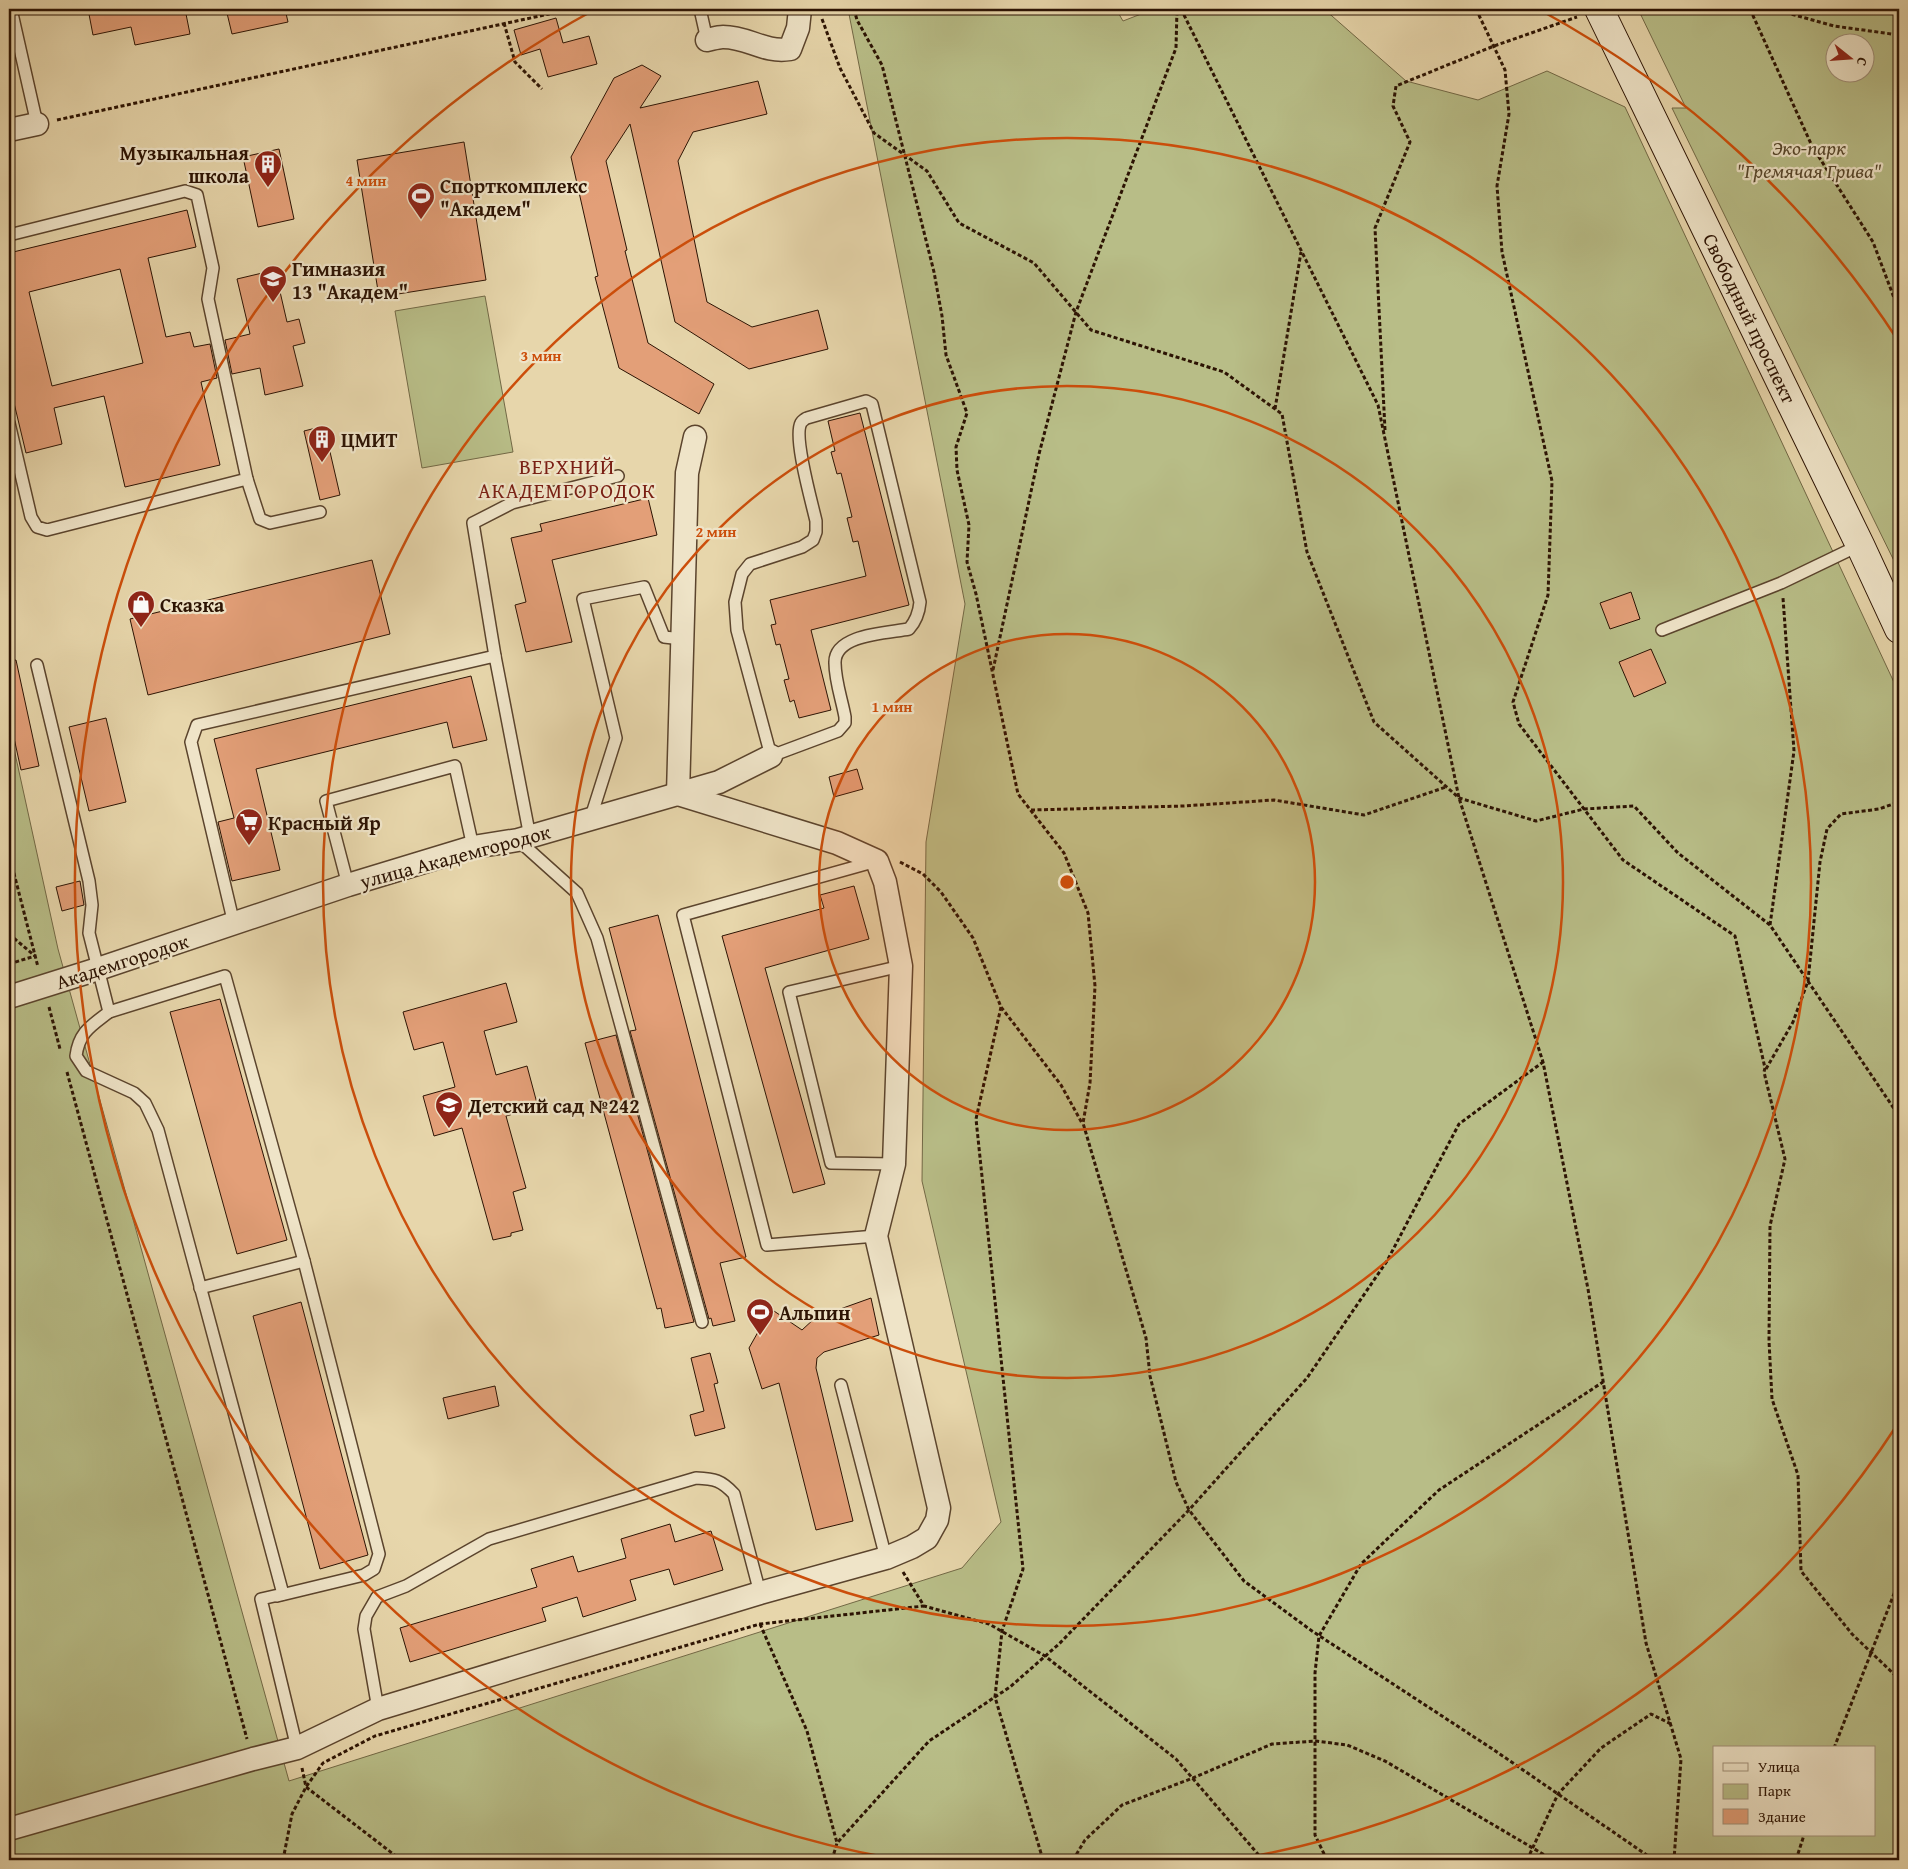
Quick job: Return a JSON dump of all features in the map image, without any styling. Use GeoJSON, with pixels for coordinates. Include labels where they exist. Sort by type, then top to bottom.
{"type":"FeatureCollection","features":[{"type":"Feature","properties":{"kind":"main road","name":"Свободный проспект"},"geometry":{"type":"LineString","coordinates":[[1599,9],[1899,629]]}},
{"type":"Feature","properties":{"kind":"street"},"geometry":{"type":"LineString","coordinates":[[707,40],[723,37],[750,42],[763,48],[777,51],[790,49],[798,28],[800,9]]}},
{"type":"Feature","properties":{"kind":"street"},"geometry":{"type":"LineString","coordinates":[[9,130],[37,124]]}},
{"type":"Feature","properties":{"kind":"street"},"geometry":{"type":"LineString","coordinates":[[9,1829],[297,1748],[378,1709],[760,1593],[880,1559],[912,1547],[927,1538],[937,1520],[939,1508],[876,1236],[894,1164],[901,966],[885,882],[877,860],[837,843],[678,794],[687,472],[695,437]]}},
{"type":"Feature","properties":{"kind":"street","name":"улица Академгородок"},"geometry":{"type":"LineString","coordinates":[[234,924],[348,885],[473,847],[524,838],[719,782],[771,756]]}},
{"type":"Feature","properties":{"kind":"street","name":"Академгородок"},"geometry":{"type":"LineString","coordinates":[[9,997],[234,924]]}},
{"type":"Feature","properties":{"kind":"lane"},"geometry":{"type":"LineString","coordinates":[[11,9],[37,124]]}},
{"type":"Feature","properties":{"kind":"lane"},"geometry":{"type":"LineString","coordinates":[[700,9],[707,40]]}},
{"type":"Feature","properties":{"kind":"lane"},"geometry":{"type":"LineString","coordinates":[[9,235],[185,191],[197,195],[213,268],[208,300],[247,479],[260,519],[270,523],[320,512]]}},
{"type":"Feature","properties":{"kind":"lane"},"geometry":{"type":"LineString","coordinates":[[866,401],[872,404],[920,602],[919,613],[914,624],[909,629],[852,640],[842,645],[834,662],[845,723],[838,731],[771,756],[738,630],[735,602],[739,585],[742,574],[750,564],[802,547],[813,540],[816,532],[816,520],[799,446],[801,423],[807,418],[866,401]]}},
{"type":"Feature","properties":{"kind":"lane"},"geometry":{"type":"LineString","coordinates":[[9,423],[31,517],[37,527],[47,530],[247,479]]}},
{"type":"Feature","properties":{"kind":"lane"},"geometry":{"type":"LineString","coordinates":[[618,476],[512,503],[473,523],[524,838],[577,893],[597,938],[702,1322]]}},
{"type":"Feature","properties":{"kind":"lane"},"geometry":{"type":"LineString","coordinates":[[1662,630],[1781,583],[1860,545]]}},
{"type":"Feature","properties":{"kind":"lane"},"geometry":{"type":"LineString","coordinates":[[590,820],[616,738],[583,598],[644,587],[664,637],[682,639]]}},
{"type":"Feature","properties":{"kind":"lane"},"geometry":{"type":"LineString","coordinates":[[234,924],[191,742],[197,725],[495,656]]}},
{"type":"Feature","properties":{"kind":"lane"},"geometry":{"type":"LineString","coordinates":[[37,666],[89,881],[92,905],[89,934],[109,1012]]}},
{"type":"Feature","properties":{"kind":"lane"},"geometry":{"type":"LineString","coordinates":[[348,885],[326,801],[455,766],[473,847]]}},
{"type":"Feature","properties":{"kind":"lane"},"geometry":{"type":"LineString","coordinates":[[876,1236],[766,1245],[683,915],[877,860]]}},
{"type":"Feature","properties":{"kind":"lane"},"geometry":{"type":"LineString","coordinates":[[894,1164],[831,1163],[790,992],[901,966]]}},
{"type":"Feature","properties":{"kind":"lane"},"geometry":{"type":"LineString","coordinates":[[283,1594],[158,1130],[146,1103],[134,1093],[86,1071],[76,1056],[78,1042],[89,1027],[109,1012],[225,976],[304,1261],[379,1554],[374,1569],[364,1576],[261,1599],[297,1748]]}},
{"type":"Feature","properties":{"kind":"lane"},"geometry":{"type":"LineString","coordinates":[[200,1288],[304,1261]]}},
{"type":"Feature","properties":{"kind":"lane"},"geometry":{"type":"LineString","coordinates":[[841,1386],[880,1559]]}},
{"type":"Feature","properties":{"kind":"lane"},"geometry":{"type":"LineString","coordinates":[[378,1709],[364,1629],[366,1616],[376,1597],[406,1586],[489,1539],[696,1478],[711,1478],[723,1482],[734,1494],[760,1593]]}},
{"type":"Feature","properties":{"kind":"path"},"geometry":{"type":"LineString","coordinates":[[37,124],[549,14],[558,9]]}},
{"type":"Feature","properties":{"kind":"path"},"geometry":{"type":"LineString","coordinates":[[854,9],[857,20],[882,64],[934,272],[942,316],[946,354],[967,413],[956,447],[956,470],[969,525],[967,562],[976,594],[1018,794],[1064,854],[1088,912],[1094,986],[1090,1083],[1083,1123]]}},
{"type":"Feature","properties":{"kind":"path"},"geometry":{"type":"LineString","coordinates":[[993,673],[1039,454],[1076,312],[1176,48],[1179,9]]}},
{"type":"Feature","properties":{"kind":"path"},"geometry":{"type":"LineString","coordinates":[[1179,9],[1378,405],[1459,798],[1543,1062],[1588,1289],[1646,1643],[1681,1759],[1674,1860]]}},
{"type":"Feature","properties":{"kind":"path"},"geometry":{"type":"LineString","coordinates":[[1476,9],[1505,70],[1509,114],[1498,186],[1502,252],[1552,481],[1548,594],[1513,702],[1519,724],[1623,860],[1735,936],[1785,1159],[1770,1226],[1769,1341],[1772,1400],[1798,1475],[1801,1571],[1852,1634],[1899,1679]]}},
{"type":"Feature","properties":{"kind":"path"},"geometry":{"type":"LineString","coordinates":[[1385,441],[1375,228],[1410,142],[1393,106],[1396,86],[1494,46],[1599,9]]}},
{"type":"Feature","properties":{"kind":"path"},"geometry":{"type":"LineString","coordinates":[[1750,9],[1812,146],[1874,242],[1899,311]]}},
{"type":"Feature","properties":{"kind":"path"},"geometry":{"type":"LineString","coordinates":[[1773,9],[1834,26],[1899,35]]}},
{"type":"Feature","properties":{"kind":"path"},"geometry":{"type":"LineString","coordinates":[[821,17],[840,68],[874,133],[927,171],[959,223],[1034,263],[1092,330],[1224,372],[1282,414],[1307,552],[1374,722],[1459,798],[1536,821],[1584,809],[1634,806],[1678,853],[1770,925],[1899,1116]]}},
{"type":"Feature","properties":{"kind":"path"},"geometry":{"type":"LineString","coordinates":[[504,23],[515,62],[542,89]]}},
{"type":"Feature","properties":{"kind":"path"},"geometry":{"type":"LineString","coordinates":[[1275,409],[1301,251]]}},
{"type":"Feature","properties":{"kind":"path"},"geometry":{"type":"LineString","coordinates":[[1770,925],[1794,751],[1781,583]]}},
{"type":"Feature","properties":{"kind":"path"},"geometry":{"type":"LineString","coordinates":[[1030,810],[1184,806],[1274,800],[1364,815],[1447,787]]}},
{"type":"Feature","properties":{"kind":"path"},"geometry":{"type":"LineString","coordinates":[[1764,1072],[1794,1022],[1808,981],[1820,862],[1827,829],[1841,814],[1879,809],[1899,802]]}},
{"type":"Feature","properties":{"kind":"path"},"geometry":{"type":"LineString","coordinates":[[9,854],[62,1053]]}},
{"type":"Feature","properties":{"kind":"path"},"geometry":{"type":"LineString","coordinates":[[877,860],[896,860],[923,874],[940,892],[973,938],[1001,1007],[1061,1084],[1083,1123],[1146,1338],[1150,1376],[1176,1482],[1189,1510],[1244,1581],[1320,1636],[1654,1860]]}},
{"type":"Feature","properties":{"kind":"path"},"geometry":{"type":"LineString","coordinates":[[9,934],[35,956]]}},
{"type":"Feature","properties":{"kind":"path"},"geometry":{"type":"LineString","coordinates":[[9,964],[35,956]]}},
{"type":"Feature","properties":{"kind":"path"},"geometry":{"type":"LineString","coordinates":[[1001,1007],[976,1119],[1023,1569],[1002,1631],[995,1697],[1043,1860]]}},
{"type":"Feature","properties":{"kind":"path"},"geometry":{"type":"LineString","coordinates":[[832,1860],[837,1843],[929,1741],[1010,1687],[1045,1656],[1189,1510],[1307,1378],[1387,1261],[1458,1124],[1543,1062]]}},
{"type":"Feature","properties":{"kind":"path"},"geometry":{"type":"LineString","coordinates":[[67,1072],[253,1759]]}},
{"type":"Feature","properties":{"kind":"path"},"geometry":{"type":"LineString","coordinates":[[1328,1860],[1314,1835],[1315,1673],[1320,1636],[1361,1564],[1439,1490],[1603,1382]]}},
{"type":"Feature","properties":{"kind":"path"},"geometry":{"type":"LineString","coordinates":[[880,1559],[898,1564],[924,1606]]}},
{"type":"Feature","properties":{"kind":"path"},"geometry":{"type":"LineString","coordinates":[[1835,1746],[1899,1581]]}},
{"type":"Feature","properties":{"kind":"path"},"geometry":{"type":"LineString","coordinates":[[283,1860],[292,1814],[306,1787],[323,1763],[375,1736],[760,1624],[924,1606],[989,1624],[1045,1656],[1176,1760],[1263,1860]]}},
{"type":"Feature","properties":{"kind":"path"},"geometry":{"type":"LineString","coordinates":[[760,1624],[807,1731],[837,1843]]}},
{"type":"Feature","properties":{"kind":"path"},"geometry":{"type":"LineString","coordinates":[[1527,1860],[1558,1794],[1601,1748],[1651,1714],[1671,1724]]}},
{"type":"Feature","properties":{"kind":"path"},"geometry":{"type":"LineString","coordinates":[[1073,1860],[1085,1840],[1122,1805],[1193,1778],[1272,1744],[1316,1741],[1347,1745],[1385,1761],[1533,1848],[1550,1860]]}},
{"type":"Feature","properties":{"kind":"path"},"geometry":{"type":"LineString","coordinates":[[297,1748],[306,1787],[401,1860]]}},
{"type":"Feature","properties":{"kind":"path"},"geometry":{"type":"LineString","coordinates":[[1796,1860],[1804,1836]]}},
{"type":"Feature","properties":{"kind":"green space"},"geometry":{"type":"Polygon","coordinates":[[[848,9],[1116,9],[1123,21],[1154,9],[1324,9],[1406,81],[1478,100],[1547,71],[1625,107],[1899,693],[1899,1860],[9,1860],[9,726],[58,949],[289,1781],[962,1568],[1001,1522],[922,1181],[926,842],[965,604],[848,9]]]}},
{"type":"Feature","properties":{"kind":"green space","name":"Эко-парк \"Гремячая Грива\""},"geometry":{"type":"Polygon","coordinates":[[[1638,9],[1899,9],[1899,571],[1672,108],[1686,108],[1638,9]]]}},
{"type":"Feature","properties":{"kind":"green space"},"geometry":{"type":"Polygon","coordinates":[[[485,296],[513,452],[422,468],[395,311],[485,296]]]}},
{"type":"Feature","properties":{"kind":"building"},"geometry":{"type":"Polygon","coordinates":[[[88,9],[185,9],[190,34],[135,45],[131,27],[93,35],[88,9]]]}},
{"type":"Feature","properties":{"kind":"building"},"geometry":{"type":"Polygon","coordinates":[[[226,9],[285,9],[288,22],[232,34],[226,9]]]}},
{"type":"Feature","properties":{"kind":"building"},"geometry":{"type":"Polygon","coordinates":[[[556,18],[563,43],[589,36],[597,64],[548,77],[540,49],[521,55],[514,30],[556,18]]]}},
{"type":"Feature","properties":{"kind":"building"},"geometry":{"type":"Polygon","coordinates":[[[642,65],[661,76],[640,108],[758,81],[767,114],[693,132],[678,161],[707,302],[752,327],[818,310],[828,349],[749,369],[675,322],[630,124],[606,161],[627,250],[625,251],[648,343],[714,384],[699,414],[619,368],[595,277],[598,276],[571,157],[614,78],[642,65]]]}},
{"type":"Feature","properties":{"kind":"building","name":"Спорткомплекс \"Академ\""},"geometry":{"type":"Polygon","coordinates":[[[464,142],[486,280],[379,297],[357,160],[464,142]]]}},
{"type":"Feature","properties":{"kind":"building","name":"Музыкальная школа"},"geometry":{"type":"Polygon","coordinates":[[[279,149],[294,219],[258,227],[243,157],[279,149]]]}},
{"type":"Feature","properties":{"kind":"building"},"geometry":{"type":"Polygon","coordinates":[[[187,210],[196,247],[148,258],[166,337],[190,332],[194,347],[210,344],[217,378],[201,382],[220,465],[125,487],[104,396],[54,408],[62,444],[26,453],[9,382],[9,253],[187,210]],[[120,269],[29,292],[52,386],[143,363],[120,269]]]}},
{"type":"Feature","properties":{"kind":"building"},"geometry":{"type":"Polygon","coordinates":[[[275,270],[287,322],[299,319],[305,343],[293,346],[303,386],[265,395],[260,368],[232,374],[225,340],[250,334],[237,279],[275,270]]]}},
{"type":"Feature","properties":{"kind":"building"},"geometry":{"type":"Polygon","coordinates":[[[860,413],[909,605],[811,630],[831,710],[799,718],[794,700],[790,702],[784,680],[789,679],[780,644],[776,645],[771,625],[776,624],[770,600],[866,576],[858,541],[853,542],[847,518],[852,517],[841,473],[837,474],[831,452],[835,451],[828,421],[860,413]]]}},
{"type":"Feature","properties":{"kind":"building","name":"ЦМИТ"},"geometry":{"type":"Polygon","coordinates":[[[324,426],[340,495],[320,500],[304,431],[324,426]]]}},
{"type":"Feature","properties":{"kind":"building"},"geometry":{"type":"Polygon","coordinates":[[[648,498],[657,535],[552,560],[572,642],[526,652],[515,605],[526,602],[511,538],[542,531],[540,524],[648,498]]]}},
{"type":"Feature","properties":{"kind":"building"},"geometry":{"type":"Polygon","coordinates":[[[372,560],[390,634],[148,695],[130,619],[372,560]]]}},
{"type":"Feature","properties":{"kind":"building"},"geometry":{"type":"Polygon","coordinates":[[[1631,592],[1640,619],[1610,629],[1600,603],[1631,592]]]}},
{"type":"Feature","properties":{"kind":"building"},"geometry":{"type":"Polygon","coordinates":[[[1651,649],[1666,683],[1634,697],[1619,662],[1651,649]]]}},
{"type":"Feature","properties":{"kind":"building"},"geometry":{"type":"Polygon","coordinates":[[[16,660],[39,766],[21,770],[9,715],[9,661],[16,660]]]}},
{"type":"Feature","properties":{"kind":"building"},"geometry":{"type":"Polygon","coordinates":[[[471,676],[487,740],[453,748],[447,722],[256,769],[280,870],[232,881],[218,822],[234,818],[214,739],[471,676]]]}},
{"type":"Feature","properties":{"kind":"building"},"geometry":{"type":"Polygon","coordinates":[[[106,718],[126,802],[89,811],[69,727],[106,718]]]}},
{"type":"Feature","properties":{"kind":"building"},"geometry":{"type":"Polygon","coordinates":[[[857,769],[863,789],[834,797],[829,777],[857,769]]]}},
{"type":"Feature","properties":{"kind":"building"},"geometry":{"type":"Polygon","coordinates":[[[80,881],[84,905],[62,911],[56,887],[80,881]]]}},
{"type":"Feature","properties":{"kind":"building"},"geometry":{"type":"Polygon","coordinates":[[[854,886],[869,939],[765,968],[825,1184],[793,1193],[722,936],[824,908],[820,895],[854,886]]]}},
{"type":"Feature","properties":{"kind":"building"},"geometry":{"type":"Polygon","coordinates":[[[658,915],[746,1257],[720,1263],[735,1321],[713,1326],[711,1318],[709,1319],[630,1031],[636,1030],[609,928],[658,915]]]}},
{"type":"Feature","properties":{"kind":"building"},"geometry":{"type":"Polygon","coordinates":[[[506,983],[517,1022],[484,1031],[496,1075],[527,1066],[538,1107],[506,1116],[526,1188],[513,1192],[523,1230],[511,1233],[511,1236],[493,1240],[462,1128],[434,1136],[423,1096],[455,1087],[443,1042],[414,1050],[403,1012],[506,983]]]}},
{"type":"Feature","properties":{"kind":"building"},"geometry":{"type":"Polygon","coordinates":[[[220,999],[287,1240],[237,1254],[170,1012],[220,999]]]}},
{"type":"Feature","properties":{"kind":"building"},"geometry":{"type":"Polygon","coordinates":[[[616,1035],[694,1322],[665,1328],[661,1308],[657,1309],[585,1043],[616,1035]]]}},
{"type":"Feature","properties":{"kind":"building"},"geometry":{"type":"Polygon","coordinates":[[[871,1298],[879,1335],[824,1352],[817,1358],[816,1368],[853,1521],[816,1530],[779,1383],[762,1389],[749,1348],[771,1309],[802,1330],[815,1318],[871,1298]]]}},
{"type":"Feature","properties":{"kind":"building"},"geometry":{"type":"Polygon","coordinates":[[[301,1302],[368,1555],[320,1569],[253,1316],[301,1302]]]}},
{"type":"Feature","properties":{"kind":"building"},"geometry":{"type":"Polygon","coordinates":[[[710,1353],[718,1383],[714,1384],[725,1428],[695,1436],[690,1415],[704,1411],[691,1358],[710,1353]]]}},
{"type":"Feature","properties":{"kind":"building"},"geometry":{"type":"Polygon","coordinates":[[[495,1386],[499,1406],[448,1419],[443,1398],[495,1386]]]}},
{"type":"Feature","properties":{"kind":"building"},"geometry":{"type":"Polygon","coordinates":[[[670,1524],[675,1542],[711,1531],[723,1570],[674,1585],[669,1569],[630,1580],[636,1600],[583,1617],[577,1597],[542,1608],[546,1621],[410,1662],[400,1628],[537,1587],[531,1569],[573,1556],[578,1572],[626,1558],[621,1539],[670,1524]]]}},
{"type":"Feature","properties":{"kind":"place","name":"Музыкальная школа"},"geometry":{"type":"Point","coordinates":[268,188]}},
{"type":"Feature","properties":{"kind":"place","name":"Спорткомплекс \"Академ\""},"geometry":{"type":"Point","coordinates":[421,220]}},
{"type":"Feature","properties":{"kind":"place","name":"Гимназия 13 \"Академ\""},"geometry":{"type":"Point","coordinates":[273,303]}},
{"type":"Feature","properties":{"kind":"place","name":"ЦМИТ"},"geometry":{"type":"Point","coordinates":[322,463]}},
{"type":"Feature","properties":{"kind":"place","name":"Сказка"},"geometry":{"type":"Point","coordinates":[141,628]}},
{"type":"Feature","properties":{"kind":"place","name":"Красный Яр"},"geometry":{"type":"Point","coordinates":[249,846]}},
{"type":"Feature","properties":{"kind":"place","name":"Детский сад №242"},"geometry":{"type":"Point","coordinates":[449,1129]}},
{"type":"Feature","properties":{"kind":"place","name":"Альпин"},"geometry":{"type":"Point","coordinates":[760,1336]}},
{"type":"Feature","properties":{"kind":"district","name":"ВЕРХНИЙ АКАДЕМГОРОДОК"},"geometry":{"type":"Point","coordinates":[567,478]}}]}
